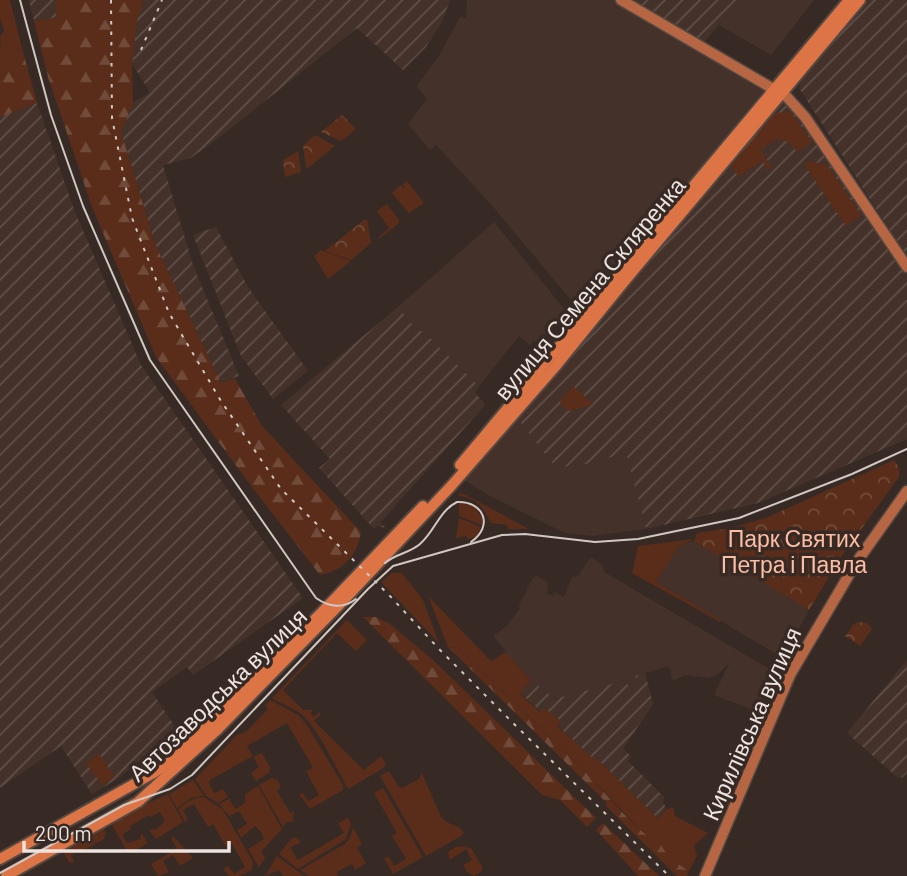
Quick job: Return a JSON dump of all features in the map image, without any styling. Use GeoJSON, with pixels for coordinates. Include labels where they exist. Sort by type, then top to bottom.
{"type":"FeatureCollection","features":[{"type":"Feature","properties":{"kind":"main road"},"geometry":{"type":"LineString","coordinates":[[621,0],[778,91],[795,104],[907,267]]}},
{"type":"Feature","properties":{"kind":"main road","name":"вулиця Семена Скляренка"},"geometry":{"type":"LineString","coordinates":[[341,597],[452,485],[555,367],[849,0]]}},
{"type":"Feature","properties":{"kind":"main road","name":"вулиця Семена Скляренка"},"geometry":{"type":"LineString","coordinates":[[778,91],[860,0]]}},
{"type":"Feature","properties":{"kind":"main road","name":"Кирилівська вулиця"},"geometry":{"type":"LineString","coordinates":[[707,873],[790,675],[856,563],[907,491]]}},
{"type":"Feature","properties":{"kind":"main road","name":"Автозаводська вулиця"},"geometry":{"type":"LineString","coordinates":[[0,859],[174,759],[341,597]]}},
{"type":"Feature","properties":{"kind":"main road","name":"Автозаводська вулиця"},"geometry":{"type":"LineString","coordinates":[[6,876],[138,802],[153,790],[217,730],[341,597]]}},
{"type":"Feature","properties":{"kind":"shaded area"},"geometry":{"type":"Polygon","coordinates":[[[29,0],[56,0],[56,18],[34,21],[29,0]]]}},
{"type":"Feature","properties":{"kind":"shaded area"},"geometry":{"type":"Polygon","coordinates":[[[144,0],[450,0],[442,22],[426,47],[403,70],[357,28],[191,158],[163,165],[193,265],[239,376],[221,383],[155,244],[121,132],[133,103],[150,92],[132,64],[137,19],[144,0]]]}},
{"type":"Feature","properties":{"kind":"shaded area"},"geometry":{"type":"Polygon","coordinates":[[[467,0],[614,0],[763,91],[590,301],[571,300],[489,202],[436,145],[430,150],[408,124],[427,99],[417,86],[439,56],[460,17],[466,18],[467,0]]]}},
{"type":"Feature","properties":{"kind":"shaded area"},"geometry":{"type":"Polygon","coordinates":[[[625,0],[739,0],[703,44],[625,0]]]}},
{"type":"Feature","properties":{"kind":"shaded area"},"geometry":{"type":"Polygon","coordinates":[[[739,0],[814,0],[771,55],[719,25],[739,0]]]}},
{"type":"Feature","properties":{"kind":"shaded area"},"geometry":{"type":"Polygon","coordinates":[[[868,0],[907,0],[907,257],[799,88],[801,81],[868,0]]]}},
{"type":"Feature","properties":{"kind":"shaded area"},"geometry":{"type":"Polygon","coordinates":[[[782,96],[815,134],[907,274],[907,439],[758,503],[646,529],[626,453],[572,468],[552,463],[516,416],[782,96]]]}},
{"type":"Feature","properties":{"kind":"shaded area"},"geometry":{"type":"Polygon","coordinates":[[[37,103],[75,212],[141,365],[303,598],[193,675],[187,667],[152,692],[178,731],[117,779],[92,794],[61,746],[0,788],[0,117],[37,103]]]}},
{"type":"Feature","properties":{"kind":"shaded area"},"geometry":{"type":"Polygon","coordinates":[[[494,222],[565,310],[537,343],[534,340],[530,345],[519,336],[479,386],[424,332],[417,330],[398,307],[494,222]]]}},
{"type":"Feature","properties":{"kind":"shaded area"},"geometry":{"type":"Polygon","coordinates":[[[216,227],[248,287],[308,371],[273,399],[241,356],[193,235],[216,227]]]}},
{"type":"Feature","properties":{"kind":"shaded area"},"geometry":{"type":"Polygon","coordinates":[[[398,307],[417,330],[424,332],[479,386],[475,392],[485,405],[380,523],[386,528],[377,526],[374,529],[319,468],[330,459],[281,405],[398,307]]]}},
{"type":"Feature","properties":{"kind":"shaded area"},"geometry":{"type":"Polygon","coordinates":[[[516,416],[573,468],[626,453],[646,529],[593,536],[565,533],[462,479],[516,416]]]}},
{"type":"Feature","properties":{"kind":"shaded area"},"geometry":{"type":"Polygon","coordinates":[[[694,541],[809,610],[783,658],[656,582],[678,546],[694,541]]]}},
{"type":"Feature","properties":{"kind":"shaded area"},"geometry":{"type":"Polygon","coordinates":[[[591,557],[602,565],[604,572],[778,674],[780,680],[764,714],[714,695],[730,662],[718,674],[709,678],[686,675],[673,681],[669,666],[635,676],[637,685],[629,689],[625,680],[562,699],[552,697],[531,680],[504,653],[506,651],[493,636],[508,625],[520,608],[533,578],[537,576],[548,582],[547,594],[553,596],[555,592],[564,597],[572,577],[578,576],[591,557]]]}},
{"type":"Feature","properties":{"kind":"shaded area"},"geometry":{"type":"Polygon","coordinates":[[[907,660],[907,773],[902,778],[897,777],[847,733],[907,660]]]}},
{"type":"Feature","properties":{"kind":"shaded area"},"geometry":{"type":"Polygon","coordinates":[[[645,673],[653,704],[623,749],[631,756],[628,761],[664,797],[666,808],[658,819],[598,760],[594,760],[557,725],[560,721],[541,712],[520,693],[531,680],[555,699],[626,680],[629,688],[637,685],[635,676],[645,673]]]}},
{"type":"Feature","properties":{"kind":"green space"},"geometry":{"type":"Polygon","coordinates":[[[0,0],[10,0],[22,48],[9,54],[1,51],[0,37],[4,31],[0,18],[0,0]]]}},
{"type":"Feature","properties":{"kind":"green space"},"geometry":{"type":"Polygon","coordinates":[[[56,0],[144,0],[137,20],[132,64],[133,103],[121,132],[155,244],[221,383],[235,379],[262,426],[361,532],[353,555],[336,570],[320,575],[156,357],[92,207],[48,77],[34,21],[56,18],[56,0]]]}},
{"type":"Feature","properties":{"kind":"green space"},"geometry":{"type":"Polygon","coordinates":[[[0,42],[1,51],[9,54],[22,48],[37,103],[0,117],[0,42]]]}},
{"type":"Feature","properties":{"kind":"green space"},"geometry":{"type":"Polygon","coordinates":[[[791,112],[812,142],[797,152],[789,142],[777,139],[761,151],[772,167],[767,170],[763,160],[739,177],[731,166],[775,113],[791,112]]]}},
{"type":"Feature","properties":{"kind":"green space"},"geometry":{"type":"Polygon","coordinates":[[[342,115],[356,129],[341,141],[321,132],[342,115]]]}},
{"type":"Feature","properties":{"kind":"green space"},"geometry":{"type":"Polygon","coordinates":[[[315,135],[335,146],[308,168],[303,146],[315,135]]]}},
{"type":"Feature","properties":{"kind":"green space"},"geometry":{"type":"Polygon","coordinates":[[[298,151],[301,172],[285,177],[283,160],[298,151]]]}},
{"type":"Feature","properties":{"kind":"green space"},"geometry":{"type":"Polygon","coordinates":[[[809,161],[827,165],[861,215],[846,226],[804,164],[809,161]]]}},
{"type":"Feature","properties":{"kind":"green space"},"geometry":{"type":"Polygon","coordinates":[[[407,181],[424,203],[409,213],[392,193],[401,185],[405,188],[403,184],[407,181]]]}},
{"type":"Feature","properties":{"kind":"green space"},"geometry":{"type":"Polygon","coordinates":[[[387,204],[399,223],[379,239],[389,228],[377,211],[387,204]]]}},
{"type":"Feature","properties":{"kind":"green space"},"geometry":{"type":"Polygon","coordinates":[[[367,220],[371,243],[351,260],[325,251],[367,220]]]}},
{"type":"Feature","properties":{"kind":"green space"},"geometry":{"type":"Polygon","coordinates":[[[321,250],[351,261],[328,279],[314,256],[321,250]]]}},
{"type":"Feature","properties":{"kind":"green space"},"geometry":{"type":"Polygon","coordinates":[[[573,386],[593,405],[568,411],[560,404],[573,386]]]}},
{"type":"Feature","properties":{"kind":"green space","name":"Парк Святих Петра і Павла"},"geometry":{"type":"Polygon","coordinates":[[[894,460],[899,468],[899,477],[841,557],[809,610],[694,541],[697,533],[731,528],[766,518],[894,460]]]}},
{"type":"Feature","properties":{"kind":"green space"},"geometry":{"type":"Polygon","coordinates":[[[459,493],[466,495],[529,529],[508,529],[507,525],[491,523],[479,505],[471,499],[459,496],[459,493]]]}},
{"type":"Feature","properties":{"kind":"green space"},"geometry":{"type":"Polygon","coordinates":[[[459,503],[474,506],[482,517],[482,525],[459,516],[459,503]]]}},
{"type":"Feature","properties":{"kind":"green space"},"geometry":{"type":"Polygon","coordinates":[[[459,518],[481,527],[476,537],[456,538],[459,518]]]}},
{"type":"Feature","properties":{"kind":"green space"},"geometry":{"type":"Polygon","coordinates":[[[694,539],[678,547],[656,582],[721,620],[720,622],[632,573],[638,546],[694,539]]]}},
{"type":"Feature","properties":{"kind":"green space"},"geometry":{"type":"Polygon","coordinates":[[[392,573],[402,573],[423,600],[439,643],[381,582],[392,573]]]}},
{"type":"Feature","properties":{"kind":"green space"},"geometry":{"type":"Polygon","coordinates":[[[428,596],[491,661],[504,653],[507,654],[531,680],[520,694],[540,712],[544,708],[561,721],[557,726],[598,760],[658,819],[665,810],[673,807],[675,816],[708,833],[694,846],[697,855],[689,871],[651,840],[459,648],[448,647],[428,596]]]}},
{"type":"Feature","properties":{"kind":"green space"},"geometry":{"type":"Polygon","coordinates":[[[363,617],[376,617],[390,624],[432,659],[596,818],[587,827],[560,800],[542,795],[363,617]]]}},
{"type":"Feature","properties":{"kind":"green space"},"geometry":{"type":"Polygon","coordinates":[[[347,620],[367,640],[356,651],[337,633],[283,690],[303,710],[312,710],[314,717],[319,712],[321,714],[314,721],[364,770],[381,756],[386,764],[382,769],[348,789],[307,720],[272,698],[347,620]]]}},
{"type":"Feature","properties":{"kind":"green space"},"geometry":{"type":"Polygon","coordinates":[[[858,622],[867,623],[872,629],[860,646],[845,636],[858,622]]]}},
{"type":"Feature","properties":{"kind":"green space"},"geometry":{"type":"Polygon","coordinates":[[[448,647],[459,648],[634,824],[660,843],[668,855],[689,871],[687,876],[677,876],[605,805],[607,803],[448,647]]]}},
{"type":"Feature","properties":{"kind":"green space"},"geometry":{"type":"Polygon","coordinates":[[[270,700],[298,715],[307,725],[343,785],[343,790],[310,809],[299,794],[303,793],[308,801],[319,795],[306,771],[312,768],[311,764],[287,723],[247,746],[253,756],[210,780],[214,793],[223,789],[228,797],[218,803],[206,796],[195,779],[237,735],[246,732],[268,709],[265,705],[270,700]]]}},
{"type":"Feature","properties":{"kind":"green space"},"geometry":{"type":"Polygon","coordinates":[[[262,753],[270,767],[269,773],[256,781],[251,773],[259,767],[253,757],[262,753]]]}},
{"type":"Feature","properties":{"kind":"green space"},"geometry":{"type":"Polygon","coordinates":[[[99,754],[115,777],[102,785],[86,763],[99,754]]]}},
{"type":"Feature","properties":{"kind":"green space"},"geometry":{"type":"Polygon","coordinates":[[[389,771],[402,788],[419,779],[422,773],[441,817],[464,833],[426,856],[380,776],[389,771]]]}},
{"type":"Feature","properties":{"kind":"green space"},"geometry":{"type":"Polygon","coordinates":[[[272,778],[277,780],[281,787],[277,791],[290,813],[294,811],[293,822],[287,822],[283,827],[259,785],[272,778]]]}},
{"type":"Feature","properties":{"kind":"green space"},"geometry":{"type":"Polygon","coordinates":[[[193,780],[204,796],[191,798],[177,808],[169,794],[193,780]]]}},
{"type":"Feature","properties":{"kind":"green space"},"geometry":{"type":"Polygon","coordinates":[[[258,786],[282,829],[261,852],[265,858],[259,867],[248,849],[264,839],[261,832],[255,826],[241,838],[237,830],[247,824],[239,811],[229,816],[219,804],[229,799],[236,809],[245,803],[245,794],[258,786]]]}},
{"type":"Feature","properties":{"kind":"green space"},"geometry":{"type":"Polygon","coordinates":[[[383,788],[423,857],[393,874],[384,858],[389,857],[394,866],[406,859],[392,836],[397,833],[374,793],[383,788]]]}},
{"type":"Feature","properties":{"kind":"green space"},"geometry":{"type":"Polygon","coordinates":[[[168,794],[183,822],[156,839],[149,830],[157,829],[165,821],[160,812],[151,817],[149,815],[130,826],[131,829],[122,835],[127,843],[141,839],[142,834],[148,843],[133,852],[127,851],[112,825],[137,808],[168,794]]]}},
{"type":"Feature","properties":{"kind":"green space"},"geometry":{"type":"Polygon","coordinates":[[[204,797],[223,810],[253,862],[252,870],[239,876],[229,876],[223,868],[228,866],[234,874],[245,867],[232,844],[226,847],[213,824],[208,827],[194,804],[183,810],[188,820],[185,822],[178,810],[190,800],[204,797]]]}},
{"type":"Feature","properties":{"kind":"green space"},"geometry":{"type":"Polygon","coordinates":[[[348,818],[351,824],[346,839],[298,869],[279,854],[292,838],[297,838],[301,843],[290,847],[298,860],[344,833],[338,823],[348,818]]]}},
{"type":"Feature","properties":{"kind":"green space"},"geometry":{"type":"Polygon","coordinates":[[[603,823],[659,876],[638,876],[596,830],[603,823]]]}},
{"type":"Feature","properties":{"kind":"green space"},"geometry":{"type":"Polygon","coordinates":[[[353,827],[362,844],[357,848],[366,863],[355,870],[352,864],[337,872],[338,876],[309,876],[300,870],[345,844],[353,827]]]}},
{"type":"Feature","properties":{"kind":"green space"},"geometry":{"type":"Polygon","coordinates":[[[103,829],[106,831],[104,839],[71,855],[74,862],[70,863],[63,852],[103,829]]]}},
{"type":"Feature","properties":{"kind":"green space"},"geometry":{"type":"Polygon","coordinates":[[[174,837],[193,858],[180,866],[173,855],[163,861],[169,872],[158,876],[151,864],[177,849],[171,838],[174,837]]]}},
{"type":"Feature","properties":{"kind":"green space"},"geometry":{"type":"Polygon","coordinates":[[[458,846],[471,848],[482,866],[482,871],[474,876],[468,873],[463,865],[472,860],[466,849],[450,860],[448,852],[458,846]]]}},
{"type":"Feature","properties":{"kind":"green space"},"geometry":{"type":"Polygon","coordinates":[[[277,856],[304,876],[283,876],[279,870],[265,876],[277,856]]]}},
{"type":"Feature","properties":{"kind":"tram line"},"geometry":{"type":"LineString","coordinates":[[20,0],[51,115],[83,206],[150,360],[316,598],[336,606],[356,599]]}},
{"type":"Feature","properties":{"kind":"tram line"},"geometry":{"type":"LineString","coordinates":[[0,873],[124,805],[170,789],[192,775],[393,566],[502,535],[525,534],[595,542],[638,539],[739,518],[852,474],[907,449]]}},
{"type":"Feature","properties":{"kind":"tram line"},"geometry":{"type":"LineString","coordinates":[[385,563],[420,544],[446,511],[457,502],[474,506],[483,516],[482,529],[471,542]]}},
{"type":"Feature","properties":{"kind":"railway"},"geometry":{"type":"LineString","coordinates":[[111,0],[112,118],[132,218],[169,313],[221,401],[281,489],[669,876]]}},
{"type":"Feature","properties":{"kind":"railway"},"geometry":{"type":"LineString","coordinates":[[141,50],[162,0]]}}]}
